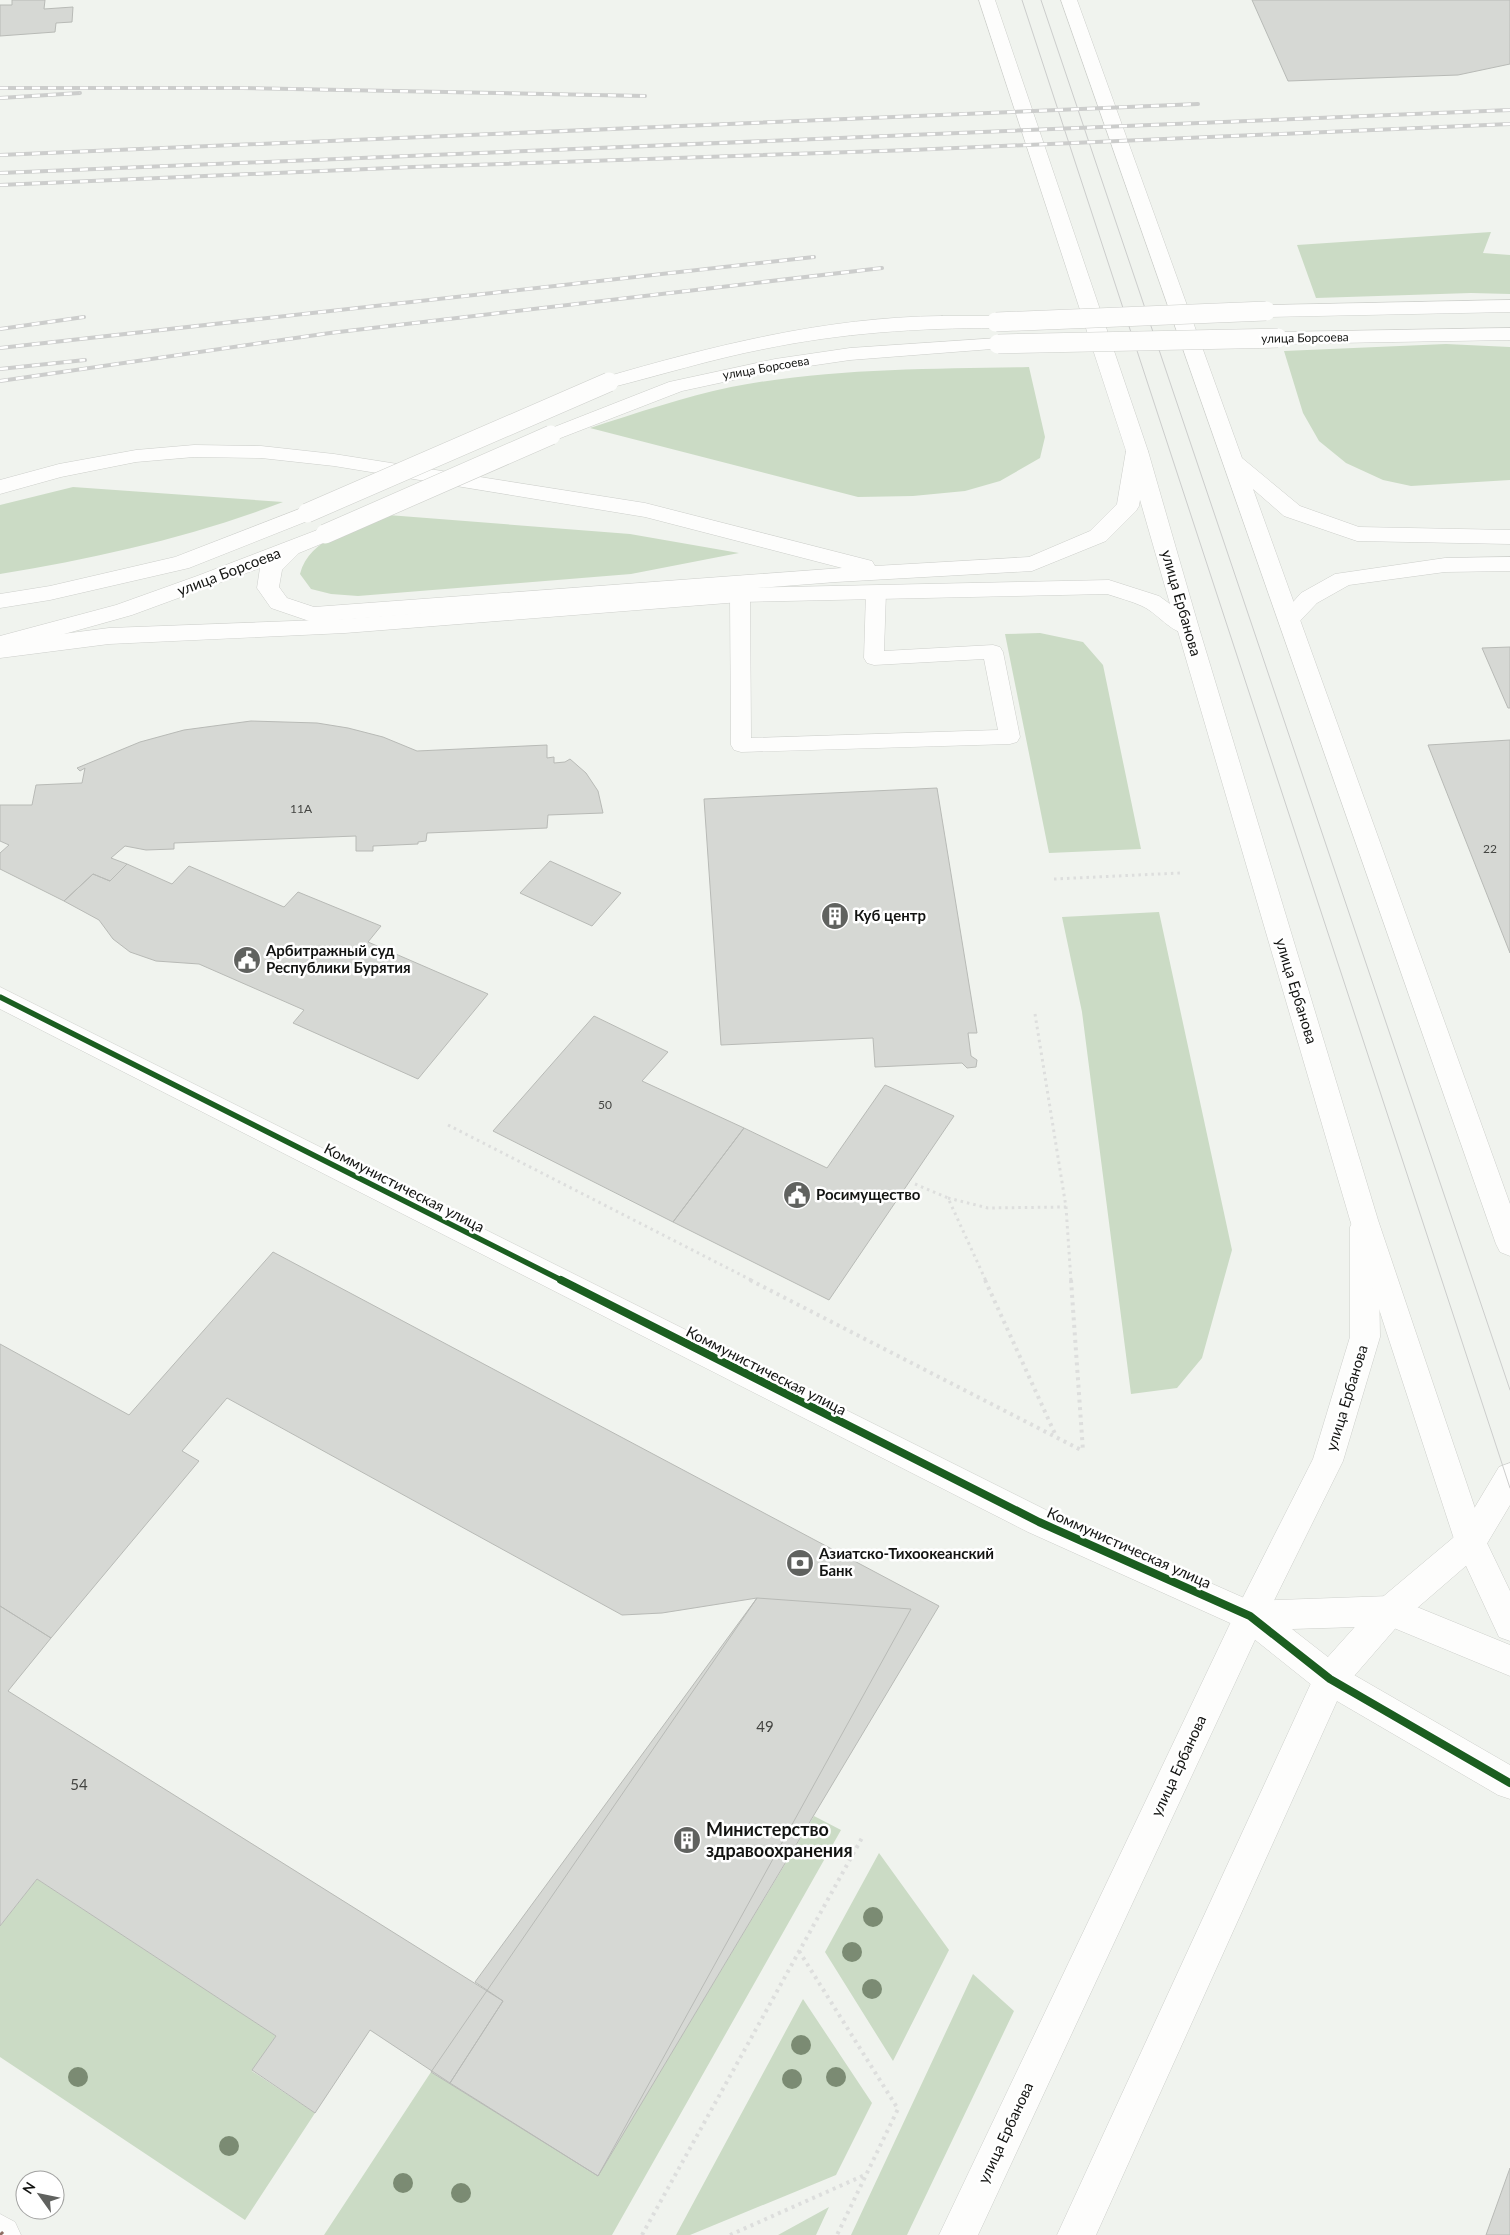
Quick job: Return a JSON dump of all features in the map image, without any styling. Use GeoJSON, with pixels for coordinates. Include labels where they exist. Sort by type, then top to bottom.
{"type":"FeatureCollection","features":[{"type":"Feature","properties":{"kind":"main road"},"geometry":{"type":"LineString","coordinates":[[291,548],[271,568],[268,588],[280,603],[312,615],[836,575],[1032,564],[1098,536],[1128,506],[1137,451],[986,0]]}},
{"type":"Feature","properties":{"kind":"main road"},"geometry":{"type":"LineString","coordinates":[[1068,0],[1234,462],[1510,1244]]}},
{"type":"Feature","properties":{"kind":"main road","name":"улица Борсоева"},"geometry":{"type":"LineString","coordinates":[[0,601],[50,593],[181,563],[306,513],[609,382],[662,367],[790,338],[923,322],[996,322],[1266,311],[1510,306]]}},
{"type":"Feature","properties":{"kind":"main road","name":"улица Борсоева"},"geometry":{"type":"LineString","coordinates":[[0,644],[80,624],[191,588],[325,534],[551,435],[676,386],[775,365],[850,354],[998,344],[1510,334]]}},
{"type":"Feature","properties":{"kind":"main road","name":"улица Ербанова"},"geometry":{"type":"LineString","coordinates":[[958,2235],[1250,1616],[1328,1461],[1365,1337],[1364,1220],[1137,451]]}},
{"type":"Feature","properties":{"kind":"main road"},"geometry":{"type":"LineString","coordinates":[[0,488],[59,471],[136,456],[194,452],[261,452],[334,460],[645,510],[888,572]]}},
{"type":"Feature","properties":{"kind":"main road"},"geometry":{"type":"LineString","coordinates":[[1234,462],[1292,511],[1357,534],[1510,537]]}},
{"type":"Feature","properties":{"kind":"main road"},"geometry":{"type":"LineString","coordinates":[[1433,534],[1510,524]]}},
{"type":"Feature","properties":{"kind":"main road"},"geometry":{"type":"LineString","coordinates":[[1289,619],[1309,598],[1343,579],[1445,565],[1510,564]]}},
{"type":"Feature","properties":{"kind":"main road"},"geometry":{"type":"LineString","coordinates":[[0,650],[109,636],[345,626],[740,595],[1109,587],[1151,601],[1188,628]]}},
{"type":"Feature","properties":{"kind":"main road","name":"Коммунистическая улица"},"geometry":{"type":"LineString","coordinates":[[0,997],[1039,1522],[1250,1616],[1330,1679],[1510,1783]]}},
{"type":"Feature","properties":{"kind":"main road"},"geometry":{"type":"LineString","coordinates":[[1364,1220],[1471,1542],[1510,1626]]}},
{"type":"Feature","properties":{"kind":"main road"},"geometry":{"type":"LineString","coordinates":[[1076,2235],[1330,1679],[1390,1612],[1471,1542],[1510,1477]]}},
{"type":"Feature","properties":{"kind":"main road"},"geometry":{"type":"LineString","coordinates":[[1250,1616],[1390,1612],[1510,1662]]}},
{"type":"Feature","properties":{"kind":"lane"},"geometry":{"type":"LineString","coordinates":[[740,595],[741,745],[1010,737],[993,652],[874,658],[876,592]]}},
{"type":"Feature","properties":{"kind":"path"},"geometry":{"type":"LineString","coordinates":[[1054,879],[1180,873]]}},
{"type":"Feature","properties":{"kind":"path"},"geometry":{"type":"LineString","coordinates":[[448,1125],[1083,1451],[1066,1207],[1035,1014]]}},
{"type":"Feature","properties":{"kind":"path"},"geometry":{"type":"LineString","coordinates":[[915,1184],[948,1198],[988,1208],[1066,1207]]}},
{"type":"Feature","properties":{"kind":"path"},"geometry":{"type":"LineString","coordinates":[[948,1198],[1056,1437]]}},
{"type":"Feature","properties":{"kind":"path"},"geometry":{"type":"LineString","coordinates":[[642,2235],[863,1836]]}},
{"type":"Feature","properties":{"kind":"path"},"geometry":{"type":"LineString","coordinates":[[799,1950],[898,2109],[837,2235]]}},
{"type":"Feature","properties":{"kind":"path"},"geometry":{"type":"LineString","coordinates":[[730,2235],[867,2174]]}},
{"type":"Feature","properties":{"kind":"green space"},"geometry":{"type":"Polygon","coordinates":[[[1491,232],[1483,253],[1510,255],[1510,294],[1471,293],[1316,298],[1297,245],[1491,232]]]}},
{"type":"Feature","properties":{"kind":"green space"},"geometry":{"type":"Polygon","coordinates":[[[1446,344],[1510,347],[1510,480],[1411,486],[1383,480],[1346,463],[1319,441],[1303,413],[1284,351],[1446,344]]]}},
{"type":"Feature","properties":{"kind":"green space"},"geometry":{"type":"Polygon","coordinates":[[[1029,367],[1045,437],[1040,458],[1000,481],[965,491],[913,496],[858,497],[590,428],[695,396],[731,387],[768,381],[842,373],[917,369],[1029,367]]]}},
{"type":"Feature","properties":{"kind":"green space"},"geometry":{"type":"Polygon","coordinates":[[[73,487],[283,502],[179,536],[72,561],[0,574],[0,505],[73,487]]]}},
{"type":"Feature","properties":{"kind":"green space"},"geometry":{"type":"Polygon","coordinates":[[[388,515],[630,534],[739,553],[631,574],[358,596],[331,594],[311,589],[300,574],[305,561],[313,551],[324,542],[336,536],[388,515]]]}},
{"type":"Feature","properties":{"kind":"green space"},"geometry":{"type":"Polygon","coordinates":[[[1040,633],[1083,642],[1103,665],[1141,849],[1049,853],[1005,634],[1040,633]]]}},
{"type":"Feature","properties":{"kind":"green space"},"geometry":{"type":"Polygon","coordinates":[[[1159,912],[1232,1250],[1202,1358],[1177,1388],[1131,1394],[1082,1012],[1062,917],[1159,912]]]}},
{"type":"Feature","properties":{"kind":"green space"},"geometry":{"type":"Polygon","coordinates":[[[814,1816],[841,1830],[612,2235],[324,2235],[431,2072],[598,2175],[814,1816]]]}},
{"type":"Feature","properties":{"kind":"green space"},"geometry":{"type":"Polygon","coordinates":[[[879,1853],[949,1950],[893,2061],[825,1952],[879,1853]]]}},
{"type":"Feature","properties":{"kind":"green space"},"geometry":{"type":"Polygon","coordinates":[[[37,1879],[276,2036],[252,2071],[315,2113],[245,2220],[0,2057],[0,1926],[37,1879]]]}},
{"type":"Feature","properties":{"kind":"green space"},"geometry":{"type":"Polygon","coordinates":[[[973,1974],[1014,2011],[907,2235],[851,2235],[973,1974]]]}},
{"type":"Feature","properties":{"kind":"green space"},"geometry":{"type":"Polygon","coordinates":[[[803,1999],[872,2103],[836,2175],[690,2235],[676,2235],[803,1999]]]}},
{"type":"Feature","properties":{"kind":"green space"},"geometry":{"type":"Polygon","coordinates":[[[829,2207],[816,2235],[778,2235],[829,2207]]]}},
{"type":"Feature","properties":{"kind":"building"},"geometry":{"type":"Polygon","coordinates":[[[12,0],[45,0],[44,9],[73,7],[72,22],[56,23],[55,32],[0,36],[0,5],[12,5],[12,0]]]}},
{"type":"Feature","properties":{"kind":"building"},"geometry":{"type":"Polygon","coordinates":[[[1252,0],[1510,0],[1510,64],[1458,75],[1288,81],[1252,0]]]}},
{"type":"Feature","properties":{"kind":"building"},"geometry":{"type":"Polygon","coordinates":[[[1510,647],[1510,708],[1508,708],[1482,648],[1510,647]]]}},
{"type":"Feature","properties":{"kind":"building"},"geometry":{"type":"Polygon","coordinates":[[[251,721],[317,723],[348,728],[383,737],[417,751],[547,745],[547,758],[554,757],[554,763],[565,762],[570,759],[586,773],[598,791],[603,813],[548,815],[547,828],[427,833],[426,841],[418,842],[418,844],[373,846],[373,851],[356,851],[356,836],[174,843],[174,849],[146,850],[125,846],[111,858],[127,864],[110,881],[93,874],[64,901],[0,869],[0,853],[9,845],[0,841],[0,805],[32,805],[36,785],[82,783],[85,768],[80,771],[77,768],[140,742],[184,730],[251,721]]]}},
{"type":"Feature","properties":{"kind":"building"},"geometry":{"type":"Polygon","coordinates":[[[1510,740],[1510,953],[1428,745],[1510,740]]]}},
{"type":"Feature","properties":{"kind":"building","name":"Куб центр"},"geometry":{"type":"Polygon","coordinates":[[[937,788],[977,1033],[968,1033],[971,1056],[977,1060],[976,1067],[967,1068],[962,1063],[875,1067],[873,1038],[721,1045],[704,799],[937,788]]]}},
{"type":"Feature","properties":{"kind":"building"},"geometry":{"type":"Polygon","coordinates":[[[550,861],[621,893],[592,926],[520,893],[550,861]]]}},
{"type":"Feature","properties":{"kind":"building"},"geometry":{"type":"Polygon","coordinates":[[[127,864],[172,884],[189,866],[284,907],[298,892],[381,926],[368,942],[488,994],[418,1079],[293,1023],[304,1010],[199,964],[156,961],[130,952],[113,939],[99,920],[64,901],[93,874],[110,881],[127,864]]]}},
{"type":"Feature","properties":{"kind":"building"},"geometry":{"type":"Polygon","coordinates":[[[594,1016],[668,1052],[642,1081],[744,1128],[673,1222],[493,1131],[594,1016]]]}},
{"type":"Feature","properties":{"kind":"building","name":"Росимущество"},"geometry":{"type":"Polygon","coordinates":[[[885,1085],[954,1116],[829,1300],[673,1222],[744,1128],[827,1168],[885,1085]]]}},
{"type":"Feature","properties":{"kind":"building"},"geometry":{"type":"Polygon","coordinates":[[[273,1252],[939,1606],[598,2176],[450,2083],[503,2001],[475,1982],[757,1598],[662,1613],[622,1615],[227,1398],[182,1451],[199,1461],[51,1638],[0,1606],[0,1344],[129,1415],[273,1252]]]}},
{"type":"Feature","properties":{"kind":"building","name":"Министерство здравоохранения"},"geometry":{"type":"Polygon","coordinates":[[[757,1598],[911,1609],[598,2176],[431,2072],[757,1598]]]}},
{"type":"Feature","properties":{"kind":"building"},"geometry":{"type":"Polygon","coordinates":[[[0,1606],[51,1638],[8,1691],[503,2001],[450,2083],[370,2030],[315,2113],[252,2070],[276,2036],[37,1879],[0,1926],[0,1606]]]}},
{"type":"Feature","properties":{"kind":"building"},"geometry":{"type":"Polygon","coordinates":[[[1510,2168],[1510,2235],[1486,2235],[1510,2168]]]}},
{"type":"Feature","properties":{"kind":"tram line"},"geometry":{"type":"LineString","coordinates":[[1022,0],[1510,1488]]}},
{"type":"Feature","properties":{"kind":"tram line"},"geometry":{"type":"LineString","coordinates":[[1041,0],[1510,1390]]}},
{"type":"Feature","properties":{"kind":"railway"},"geometry":{"type":"LineString","coordinates":[[0,88],[242,88],[645,96]]}},
{"type":"Feature","properties":{"kind":"railway"},"geometry":{"type":"LineString","coordinates":[[0,98],[80,93]]}},
{"type":"Feature","properties":{"kind":"railway"},"geometry":{"type":"LineString","coordinates":[[0,155],[1198,104]]}},
{"type":"Feature","properties":{"kind":"railway"},"geometry":{"type":"LineString","coordinates":[[0,173],[1510,110]]}},
{"type":"Feature","properties":{"kind":"railway"},"geometry":{"type":"LineString","coordinates":[[0,185],[413,167],[911,150],[1510,124]]}},
{"type":"Feature","properties":{"kind":"railway"},"geometry":{"type":"LineString","coordinates":[[0,348],[814,257]]}},
{"type":"Feature","properties":{"kind":"railway"},"geometry":{"type":"LineString","coordinates":[[0,381],[330,333],[882,268]]}},
{"type":"Feature","properties":{"kind":"railway"},"geometry":{"type":"LineString","coordinates":[[0,329],[84,317]]}},
{"type":"Feature","properties":{"kind":"railway"},"geometry":{"type":"LineString","coordinates":[[0,369],[85,360]]}},
{"type":"Feature","properties":{"kind":"cycle path"},"geometry":{"type":"LineString","coordinates":[[0,997],[1039,1522],[1250,1616],[1330,1679],[1510,1783]]}},
{"type":"Feature","properties":{"kind":"place","name":"Куб центр"},"geometry":{"type":"Point","coordinates":[835,916]}},
{"type":"Feature","properties":{"kind":"place","name":"Арбитражный суд Республики Бурятия"},"geometry":{"type":"Point","coordinates":[247,960]}},
{"type":"Feature","properties":{"kind":"place","name":"Росимущество"},"geometry":{"type":"Point","coordinates":[797,1195]}},
{"type":"Feature","properties":{"kind":"place","name":"Азиатско-Тихоокеанский Банк"},"geometry":{"type":"Point","coordinates":[800,1563]}},
{"type":"Feature","properties":{"kind":"place","name":"Министерство здравоохранения"},"geometry":{"type":"Point","coordinates":[687,1840]}}]}
